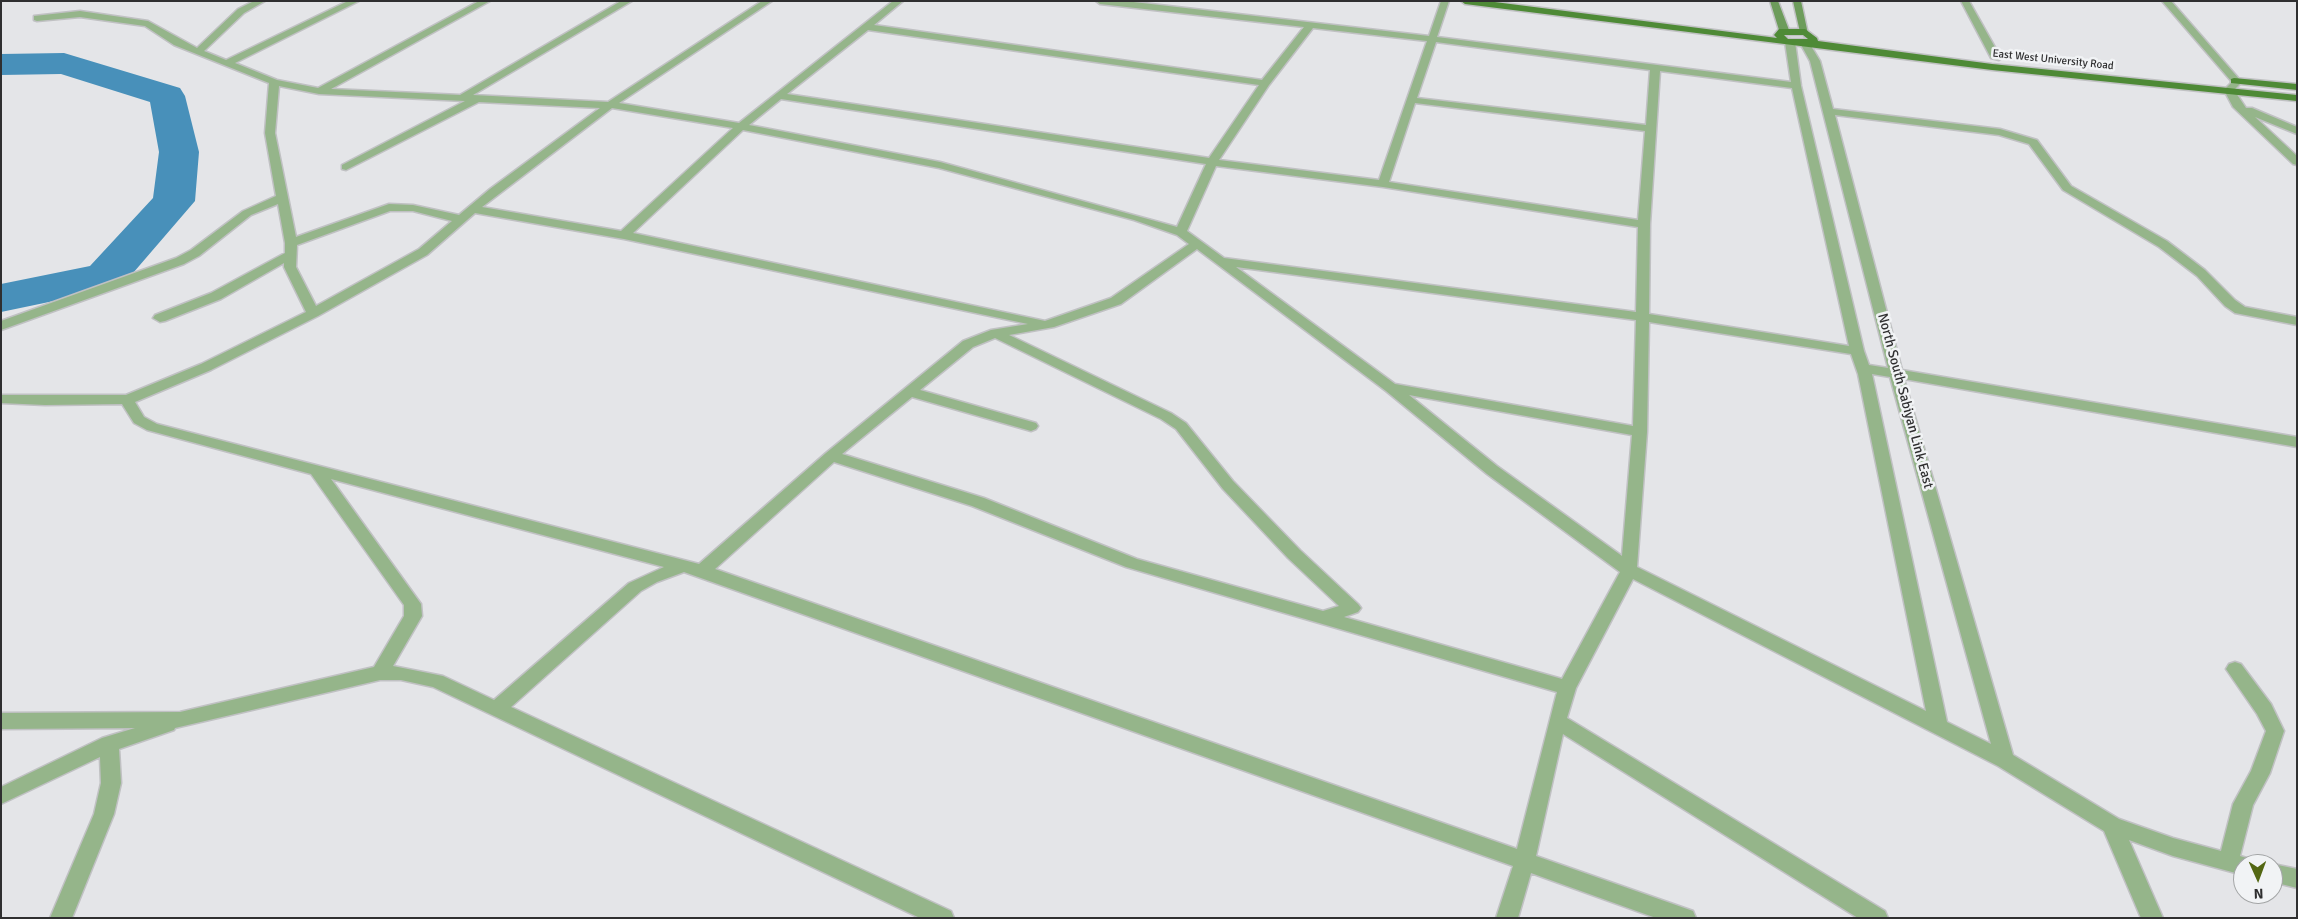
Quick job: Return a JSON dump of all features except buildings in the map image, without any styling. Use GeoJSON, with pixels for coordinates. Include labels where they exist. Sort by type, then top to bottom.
{"type":"FeatureCollection","features":[{"type":"Feature","properties":{"kind":"main road"},"geometry":{"type":"LineString","coordinates":[[1465,1],[1807,38]]}},
{"type":"Feature","properties":{"kind":"main road"},"geometry":{"type":"LineString","coordinates":[[1531,1],[1784,36]]}},
{"type":"Feature","properties":{"kind":"main road"},"geometry":{"type":"LineString","coordinates":[[1774,1],[1784,36]]}},
{"type":"Feature","properties":{"kind":"main road","name":"North South Sabiyan Link East"},"geometry":{"type":"LineString","coordinates":[[1797,1],[1807,38]]}},
{"type":"Feature","properties":{"kind":"main road","name":"East West University Road"},"geometry":{"type":"LineString","coordinates":[[1807,38],[2297,87]]}},
{"type":"Feature","properties":{"kind":"main road","name":"East West University Road"},"geometry":{"type":"LineString","coordinates":[[1807,38],[1992,67],[2297,98]]}},
{"type":"Feature","properties":{"kind":"street"},"geometry":{"type":"LineString","coordinates":[[198,52],[241,11],[261,1]]}},
{"type":"Feature","properties":{"kind":"street"},"geometry":{"type":"LineString","coordinates":[[228,63],[355,1]]}},
{"type":"Feature","properties":{"kind":"street"},"geometry":{"type":"LineString","coordinates":[[319,90],[486,1]]}},
{"type":"Feature","properties":{"kind":"street"},"geometry":{"type":"LineString","coordinates":[[462,98],[628,1]]}},
{"type":"Feature","properties":{"kind":"street"},"geometry":{"type":"LineString","coordinates":[[1,399],[127,400],[206,367],[313,314],[423,252],[472,209],[610,106],[768,1]]}},
{"type":"Feature","properties":{"kind":"street"},"geometry":{"type":"LineString","coordinates":[[624,235],[741,126],[899,1]]}},
{"type":"Feature","properties":{"kind":"street"},"geometry":{"type":"LineString","coordinates":[[1100,1],[1309,27],[1433,39],[1796,86]]}},
{"type":"Feature","properties":{"kind":"street"},"geometry":{"type":"LineString","coordinates":[[1383,184],[1445,1]]}},
{"type":"Feature","properties":{"kind":"street"},"geometry":{"type":"LineString","coordinates":[[1966,1],[1996,58]]}},
{"type":"Feature","properties":{"kind":"street"},"geometry":{"type":"LineString","coordinates":[[2166,1],[2238,82],[2229,90],[2237,105],[2297,162]]}},
{"type":"Feature","properties":{"kind":"street"},"geometry":{"type":"LineString","coordinates":[[37,18],[80,14],[126,19],[148,24],[177,43],[274,82],[319,90],[610,106],[741,126],[940,165],[1138,218],[1181,232],[1391,388],[1492,470],[1629,570],[1938,724],[2005,760],[2112,825],[2173,848],[2233,863]]}},
{"type":"Feature","properties":{"kind":"street"},"geometry":{"type":"LineString","coordinates":[[1181,232],[1212,162],[1265,83],[1309,27]]}},
{"type":"Feature","properties":{"kind":"street"},"geometry":{"type":"LineString","coordinates":[[866,28],[1265,83]]}},
{"type":"Feature","properties":{"kind":"street"},"geometry":{"type":"LineString","coordinates":[[1784,36],[1857,351],[1863,368],[1938,724]]}},
{"type":"Feature","properties":{"kind":"street","name":"North South Sabiyan Link East"},"geometry":{"type":"LineString","coordinates":[[1807,38],[1828,111],[1896,374],[2005,760]]}},
{"type":"Feature","properties":{"kind":"street"},"geometry":{"type":"LineString","coordinates":[[1507,918],[1525,860],[1557,721],[1567,688],[1629,570],[1640,432],[1644,224],[1655,67]]}},
{"type":"Feature","properties":{"kind":"street"},"geometry":{"type":"LineString","coordinates":[[274,82],[270,133],[290,249],[290,267],[313,314]]}},
{"type":"Feature","properties":{"kind":"street"},"geometry":{"type":"LineString","coordinates":[[780,96],[1212,162],[1383,184],[1644,224]]}},
{"type":"Feature","properties":{"kind":"street"},"geometry":{"type":"LineString","coordinates":[[346,167],[478,98]]}},
{"type":"Feature","properties":{"kind":"street"},"geometry":{"type":"LineString","coordinates":[[1412,100],[1651,129]]}},
{"type":"Feature","properties":{"kind":"street"},"geometry":{"type":"LineString","coordinates":[[2237,105],[2297,131]]}},
{"type":"Feature","properties":{"kind":"street"},"geometry":{"type":"LineString","coordinates":[[1828,111],[2000,132],[2033,142],[2067,188],[2163,244],[2201,273],[2230,303],[2240,310],[2297,321]]}},
{"type":"Feature","properties":{"kind":"street"},"geometry":{"type":"LineString","coordinates":[[1,326],[180,261],[195,253],[247,213],[281,198]]}},
{"type":"Feature","properties":{"kind":"street"},"geometry":{"type":"LineString","coordinates":[[160,318],[216,296],[290,249],[389,207],[413,208],[460,219]]}},
{"type":"Feature","properties":{"kind":"street"},"geometry":{"type":"LineString","coordinates":[[472,209],[624,235],[1048,324]]}},
{"type":"Feature","properties":{"kind":"street"},"geometry":{"type":"LineString","coordinates":[[495,710],[635,588],[651,578],[693,568],[968,344],[996,333],[1048,324],[1116,301],[1196,245]]}},
{"type":"Feature","properties":{"kind":"street"},"geometry":{"type":"LineString","coordinates":[[1218,261],[1642,317],[1857,351]]}},
{"type":"Feature","properties":{"kind":"street"},"geometry":{"type":"LineString","coordinates":[[996,333],[1078,376],[1166,416],[1181,426],[1198,450],[1248,506],[1294,554],[1352,608],[1323,618]]}},
{"type":"Feature","properties":{"kind":"street"},"geometry":{"type":"LineString","coordinates":[[1863,368],[2297,442]]}},
{"type":"Feature","properties":{"kind":"street"},"geometry":{"type":"LineString","coordinates":[[1391,388],[1640,432]]}},
{"type":"Feature","properties":{"kind":"street"},"geometry":{"type":"LineString","coordinates":[[908,391],[1031,426]]}},
{"type":"Feature","properties":{"kind":"street"},"geometry":{"type":"LineString","coordinates":[[127,400],[139,420],[152,427],[693,568],[1685,918]]}},
{"type":"Feature","properties":{"kind":"street"},"geometry":{"type":"LineString","coordinates":[[831,456],[978,502],[1132,563],[1567,688]]}},
{"type":"Feature","properties":{"kind":"street"},"geometry":{"type":"LineString","coordinates":[[315,468],[413,604],[413,616],[380,673]]}},
{"type":"Feature","properties":{"kind":"street"},"geometry":{"type":"LineString","coordinates":[[2235,668],[2264,709],[2275,731],[2260,774],[2243,804],[2237,854]]}},
{"type":"Feature","properties":{"kind":"street"},"geometry":{"type":"LineString","coordinates":[[1,796],[109,744],[180,720],[380,673],[401,673],[436,681],[942,918]]}},
{"type":"Feature","properties":{"kind":"street"},"geometry":{"type":"LineString","coordinates":[[1,721],[180,720]]}},
{"type":"Feature","properties":{"kind":"street"},"geometry":{"type":"LineString","coordinates":[[1557,721],[1877,918]]}},
{"type":"Feature","properties":{"kind":"street"},"geometry":{"type":"LineString","coordinates":[[61,918],[104,814],[111,783],[109,744]]}},
{"type":"Feature","properties":{"kind":"street"},"geometry":{"type":"LineString","coordinates":[[2112,825],[2152,918]]}},
{"type":"Feature","properties":{"kind":"street"},"geometry":{"type":"LineString","coordinates":[[2283,876],[2297,879]]}},
{"type":"Feature","properties":{"kind":"waterway"},"geometry":{"type":"LineString","coordinates":[[1,65],[64,63],[167,96],[179,152],[174,201],[105,277],[1,298]]}}]}
